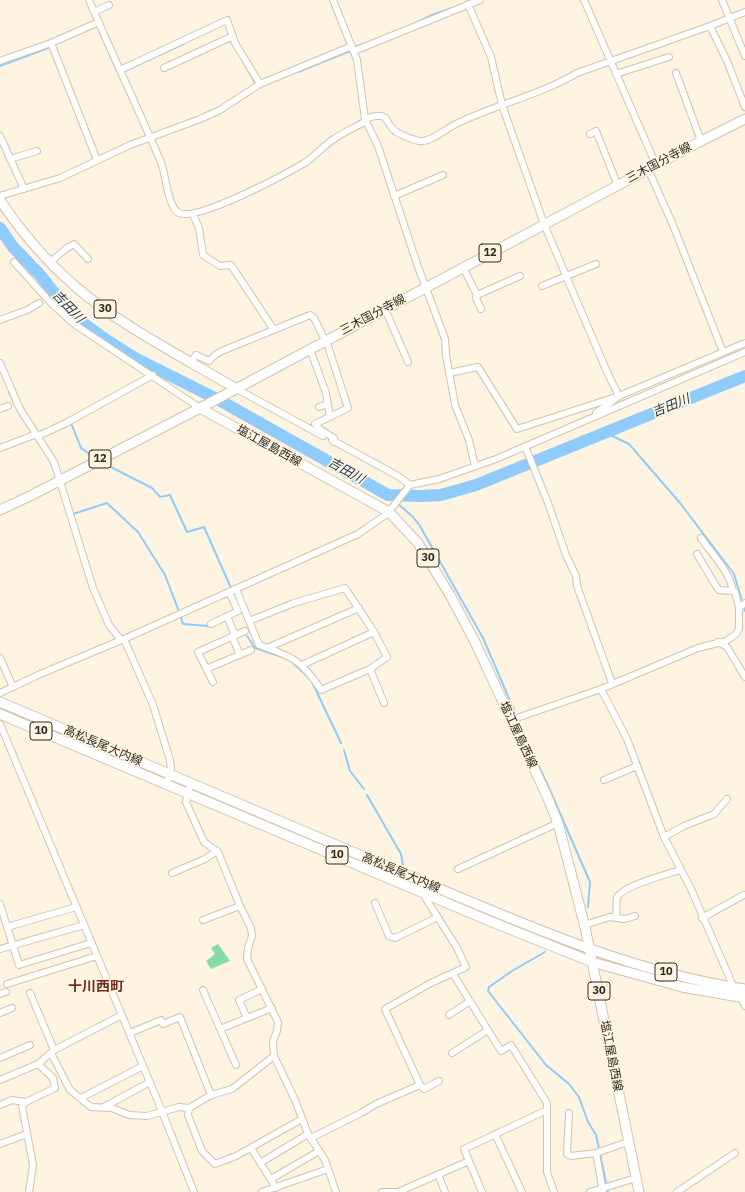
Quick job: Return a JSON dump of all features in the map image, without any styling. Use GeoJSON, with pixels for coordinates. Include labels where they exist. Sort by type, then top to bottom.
{"type":"FeatureCollection","features":[{"type":"Feature","properties":{"kind":"main road","name":"三木国分寺線"},"geometry":{"type":"LineString","coordinates":[[0,510],[201,407],[544,224],[745,119]]}},
{"type":"Feature","properties":{"kind":"main road","name":"30"},"geometry":{"type":"LineString","coordinates":[[0,200],[35,248],[76,287],[111,313],[234,389]]}},
{"type":"Feature","properties":{"kind":"main road","name":"塩江屋島西線"},"geometry":{"type":"LineString","coordinates":[[201,407],[391,510],[418,543],[445,585],[474,640],[558,823],[584,925],[639,1192]]}},
{"type":"Feature","properties":{"kind":"main road","name":"高松長尾大内線"},"geometry":{"type":"LineString","coordinates":[[0,702],[168,779],[428,894],[592,962],[682,987],[744,998]]}},
{"type":"Feature","properties":{"kind":"main road","name":"高松長尾大内線"},"geometry":{"type":"LineString","coordinates":[[0,714],[168,779]]}},
{"type":"Feature","properties":{"kind":"main road","name":"高松長尾大内線"},"geometry":{"type":"LineString","coordinates":[[189,788],[498,914],[589,949],[681,976],[734,988],[744,998]]}},
{"type":"Feature","properties":{"kind":"street"},"geometry":{"type":"LineString","coordinates":[[89,0],[149,138],[161,161],[171,200],[176,210],[181,214],[194,214],[222,205],[287,172],[307,161],[334,139],[366,120],[380,116],[387,119],[393,129],[399,133],[420,141],[426,141],[458,123],[560,83],[577,72],[610,62],[745,12]]}},
{"type":"Feature","properties":{"kind":"street"},"geometry":{"type":"LineString","coordinates":[[333,0],[353,49],[360,75],[366,120],[378,146],[394,196],[445,339],[455,405],[468,440],[475,466]]}},
{"type":"Feature","properties":{"kind":"street"},"geometry":{"type":"LineString","coordinates":[[0,196],[60,178],[97,160],[220,110],[260,84],[353,49],[463,4],[480,0]]}},
{"type":"Feature","properties":{"kind":"street"},"geometry":{"type":"LineString","coordinates":[[584,0],[616,74],[722,352]]}},
{"type":"Feature","properties":{"kind":"street"},"geometry":{"type":"LineString","coordinates":[[722,0],[745,56]]}},
{"type":"Feature","properties":{"kind":"street"},"geometry":{"type":"LineString","coordinates":[[463,4],[491,57],[502,105],[544,224],[607,372],[619,396]]}},
{"type":"Feature","properties":{"kind":"street"},"geometry":{"type":"LineString","coordinates":[[94,12],[109,5]]}},
{"type":"Feature","properties":{"kind":"street"},"geometry":{"type":"LineString","coordinates":[[120,70],[227,20],[233,36],[260,84]]}},
{"type":"Feature","properties":{"kind":"street"},"geometry":{"type":"LineString","coordinates":[[0,61],[51,43],[98,22]]}},
{"type":"Feature","properties":{"kind":"street"},"geometry":{"type":"LineString","coordinates":[[710,26],[727,61],[745,107]]}},
{"type":"Feature","properties":{"kind":"street"},"geometry":{"type":"LineString","coordinates":[[164,68],[233,36]]}},
{"type":"Feature","properties":{"kind":"street"},"geometry":{"type":"LineString","coordinates":[[51,43],[97,160]]}},
{"type":"Feature","properties":{"kind":"street"},"geometry":{"type":"LineString","coordinates":[[616,74],[669,57]]}},
{"type":"Feature","properties":{"kind":"street"},"geometry":{"type":"LineString","coordinates":[[676,73],[701,141]]}},
{"type":"Feature","properties":{"kind":"street"},"geometry":{"type":"LineString","coordinates":[[590,134],[596,131],[618,186]]}},
{"type":"Feature","properties":{"kind":"street"},"geometry":{"type":"LineString","coordinates":[[0,136],[24,189]]}},
{"type":"Feature","properties":{"kind":"street"},"geometry":{"type":"LineString","coordinates":[[10,159],[38,151]]}},
{"type":"Feature","properties":{"kind":"street"},"geometry":{"type":"LineString","coordinates":[[394,196],[443,175]]}},
{"type":"Feature","properties":{"kind":"street"},"geometry":{"type":"LineString","coordinates":[[194,214],[199,228],[203,255],[220,266],[232,264],[274,330]]}},
{"type":"Feature","properties":{"kind":"street"},"geometry":{"type":"LineString","coordinates":[[50,262],[74,244],[88,259]]}},
{"type":"Feature","properties":{"kind":"street"},"geometry":{"type":"LineString","coordinates":[[14,262],[51,303],[74,324],[120,356],[153,375],[201,407]]}},
{"type":"Feature","properties":{"kind":"street"},"geometry":{"type":"LineString","coordinates":[[542,286],[596,264]]}},
{"type":"Feature","properties":{"kind":"street"},"geometry":{"type":"LineString","coordinates":[[463,267],[477,295],[476,298],[481,309]]}},
{"type":"Feature","properties":{"kind":"street"},"geometry":{"type":"LineString","coordinates":[[477,295],[520,276]]}},
{"type":"Feature","properties":{"kind":"street"},"geometry":{"type":"LineString","coordinates":[[0,320],[26,310],[39,302]]}},
{"type":"Feature","properties":{"kind":"street"},"geometry":{"type":"LineString","coordinates":[[385,309],[408,362]]}},
{"type":"Feature","properties":{"kind":"street"},"geometry":{"type":"LineString","coordinates":[[191,362],[196,355],[209,361],[222,351],[310,315],[314,318],[325,341],[348,408],[315,424],[321,430],[334,438],[334,442]]}},
{"type":"Feature","properties":{"kind":"street"},"geometry":{"type":"LineString","coordinates":[[449,373],[478,367],[517,428],[619,396],[745,343]]}},
{"type":"Feature","properties":{"kind":"street"},"geometry":{"type":"LineString","coordinates":[[310,349],[326,393],[330,416]]}},
{"type":"Feature","properties":{"kind":"street"},"geometry":{"type":"LineString","coordinates":[[0,693],[38,675],[123,640],[358,534],[372,526],[391,510],[408,487],[439,479],[526,449],[675,380],[745,352]]}},
{"type":"Feature","properties":{"kind":"street"},"geometry":{"type":"LineString","coordinates":[[0,363],[20,409],[54,462],[61,480],[69,514],[93,588],[109,625],[123,640],[153,705],[170,760],[168,779]]}},
{"type":"Feature","properties":{"kind":"street"},"geometry":{"type":"LineString","coordinates":[[0,448],[34,435],[38,436],[66,423],[153,375]]}},
{"type":"Feature","properties":{"kind":"street"},"geometry":{"type":"LineString","coordinates":[[234,389],[398,476],[408,487]]}},
{"type":"Feature","properties":{"kind":"street"},"geometry":{"type":"LineString","coordinates":[[584,422],[619,396]]}},
{"type":"Feature","properties":{"kind":"street"},"geometry":{"type":"LineString","coordinates":[[319,407],[328,404]]}},
{"type":"Feature","properties":{"kind":"street"},"geometry":{"type":"LineString","coordinates":[[0,409],[8,406]]}},
{"type":"Feature","properties":{"kind":"street"},"geometry":{"type":"LineString","coordinates":[[526,449],[534,466],[566,555],[576,576],[577,586],[612,684]]}},
{"type":"Feature","properties":{"kind":"street"},"geometry":{"type":"LineString","coordinates":[[511,720],[600,689],[698,648],[726,641],[735,635],[739,629],[742,605],[733,591],[731,581],[701,538]]}},
{"type":"Feature","properties":{"kind":"street"},"geometry":{"type":"LineString","coordinates":[[707,548],[695,555],[719,590],[733,591]]}},
{"type":"Feature","properties":{"kind":"street"},"geometry":{"type":"LineString","coordinates":[[232,590],[249,621],[259,645],[288,655],[302,665],[320,690],[370,669],[387,658],[374,632],[345,588],[294,603],[249,621]]}},
{"type":"Feature","properties":{"kind":"street"},"geometry":{"type":"LineString","coordinates":[[211,624],[238,611],[232,590]]}},
{"type":"Feature","properties":{"kind":"street"},"geometry":{"type":"LineString","coordinates":[[267,648],[359,608]]}},
{"type":"Feature","properties":{"kind":"street"},"geometry":{"type":"LineString","coordinates":[[227,616],[240,655]]}},
{"type":"Feature","properties":{"kind":"street"},"geometry":{"type":"LineString","coordinates":[[213,682],[198,652],[245,631]]}},
{"type":"Feature","properties":{"kind":"street"},"geometry":{"type":"LineString","coordinates":[[302,665],[374,632]]}},
{"type":"Feature","properties":{"kind":"street"},"geometry":{"type":"LineString","coordinates":[[718,642],[726,647],[745,677]]}},
{"type":"Feature","properties":{"kind":"street"},"geometry":{"type":"LineString","coordinates":[[206,669],[251,650]]}},
{"type":"Feature","properties":{"kind":"street"},"geometry":{"type":"LineString","coordinates":[[0,658],[13,688]]}},
{"type":"Feature","properties":{"kind":"street"},"geometry":{"type":"LineString","coordinates":[[370,669],[384,703]]}},
{"type":"Feature","properties":{"kind":"street"},"geometry":{"type":"LineString","coordinates":[[600,689],[627,739],[664,837],[680,870],[691,888],[702,918],[734,988]]}},
{"type":"Feature","properties":{"kind":"street"},"geometry":{"type":"LineString","coordinates":[[0,724],[130,1033],[194,1192]]}},
{"type":"Feature","properties":{"kind":"street"},"geometry":{"type":"LineString","coordinates":[[604,780],[637,766]]}},
{"type":"Feature","properties":{"kind":"street"},"geometry":{"type":"LineString","coordinates":[[189,788],[186,802],[201,837],[204,842],[217,851],[251,928],[252,936],[248,948],[247,959],[278,1022],[278,1031],[273,1041],[274,1056],[309,1136],[319,1151],[328,1170],[336,1192]]}},
{"type":"Feature","properties":{"kind":"street"},"geometry":{"type":"LineString","coordinates":[[664,837],[684,826],[714,814],[727,799]]}},
{"type":"Feature","properties":{"kind":"street"},"geometry":{"type":"LineString","coordinates":[[458,869],[558,823]]}},
{"type":"Feature","properties":{"kind":"street"},"geometry":{"type":"LineString","coordinates":[[172,873],[205,859],[217,851]]}},
{"type":"Feature","properties":{"kind":"street"},"geometry":{"type":"LineString","coordinates":[[616,917],[618,897],[621,893],[630,887],[680,870]]}},
{"type":"Feature","properties":{"kind":"street"},"geometry":{"type":"LineString","coordinates":[[428,894],[426,899],[456,946],[466,968],[431,983],[385,1009],[420,1085],[424,1089],[439,1081]]}},
{"type":"Feature","properties":{"kind":"street"},"geometry":{"type":"LineString","coordinates":[[702,918],[744,896]]}},
{"type":"Feature","properties":{"kind":"street"},"geometry":{"type":"LineString","coordinates":[[375,903],[389,936],[395,938],[438,917]]}},
{"type":"Feature","properties":{"kind":"street"},"geometry":{"type":"LineString","coordinates":[[0,904],[19,965],[91,942]]}},
{"type":"Feature","properties":{"kind":"street"},"geometry":{"type":"LineString","coordinates":[[203,920],[240,906]]}},
{"type":"Feature","properties":{"kind":"street"},"geometry":{"type":"LineString","coordinates":[[7,927],[76,907]]}},
{"type":"Feature","properties":{"kind":"street"},"geometry":{"type":"LineString","coordinates":[[584,925],[610,917],[625,919],[635,916]]}},
{"type":"Feature","properties":{"kind":"street"},"geometry":{"type":"LineString","coordinates":[[0,949],[84,925]]}},
{"type":"Feature","properties":{"kind":"street"},"geometry":{"type":"LineString","coordinates":[[7,984],[97,956]]}},
{"type":"Feature","properties":{"kind":"street"},"geometry":{"type":"LineString","coordinates":[[453,974],[502,1051],[511,1045],[547,1103],[547,1172],[554,1192]]}},
{"type":"Feature","properties":{"kind":"street"},"geometry":{"type":"LineString","coordinates":[[248,1018],[239,1000],[262,989]]}},
{"type":"Feature","properties":{"kind":"street"},"geometry":{"type":"LineString","coordinates":[[203,990],[236,1065]]}},
{"type":"Feature","properties":{"kind":"street"},"geometry":{"type":"LineString","coordinates":[[30,993],[52,1051],[70,1090],[91,1107],[112,1108],[129,1115],[147,1116],[163,1113],[179,1107],[189,1108],[211,1096],[232,1090],[274,1056]]}},
{"type":"Feature","properties":{"kind":"street"},"geometry":{"type":"LineString","coordinates":[[449,1015],[470,1001]]}},
{"type":"Feature","properties":{"kind":"street"},"geometry":{"type":"LineString","coordinates":[[0,1013],[12,1008]]}},
{"type":"Feature","properties":{"kind":"street"},"geometry":{"type":"LineString","coordinates":[[220,1029],[272,1008]]}},
{"type":"Feature","properties":{"kind":"street"},"geometry":{"type":"LineString","coordinates":[[0,1080],[38,1064],[52,1051],[122,1015]]}},
{"type":"Feature","properties":{"kind":"street"},"geometry":{"type":"LineString","coordinates":[[130,1033],[161,1020],[163,1024],[180,1017],[211,1096]]}},
{"type":"Feature","properties":{"kind":"street"},"geometry":{"type":"LineString","coordinates":[[452,1053],[488,1030]]}},
{"type":"Feature","properties":{"kind":"street"},"geometry":{"type":"LineString","coordinates":[[0,1058],[30,1045]]}},
{"type":"Feature","properties":{"kind":"street"},"geometry":{"type":"LineString","coordinates":[[29,1192],[33,1165],[22,1106],[26,1102],[54,1088],[53,1078],[38,1064]]}},
{"type":"Feature","properties":{"kind":"street"},"geometry":{"type":"LineString","coordinates":[[81,1098],[143,1066]]}},
{"type":"Feature","properties":{"kind":"street"},"geometry":{"type":"LineString","coordinates":[[102,1108],[150,1082]]}},
{"type":"Feature","properties":{"kind":"street"},"geometry":{"type":"LineString","coordinates":[[260,1163],[309,1136],[361,1114],[376,1104],[420,1085]]}},
{"type":"Feature","properties":{"kind":"street"},"geometry":{"type":"LineString","coordinates":[[0,1105],[12,1100],[26,1102]]}},
{"type":"Feature","properties":{"kind":"street"},"geometry":{"type":"LineString","coordinates":[[189,1108],[188,1115],[202,1151],[215,1164],[236,1156],[302,1119]]}},
{"type":"Feature","properties":{"kind":"street"},"geometry":{"type":"LineString","coordinates":[[482,1192],[464,1149],[547,1110]]}},
{"type":"Feature","properties":{"kind":"street"},"geometry":{"type":"LineString","coordinates":[[569,1113],[568,1154],[571,1156],[599,1152],[628,1142]]}},
{"type":"Feature","properties":{"kind":"street"},"geometry":{"type":"LineString","coordinates":[[0,1144],[27,1134]]}},
{"type":"Feature","properties":{"kind":"street"},"geometry":{"type":"LineString","coordinates":[[495,1134],[522,1192]]}},
{"type":"Feature","properties":{"kind":"street"},"geometry":{"type":"LineString","coordinates":[[251,1148],[276,1188]]}},
{"type":"Feature","properties":{"kind":"street"},"geometry":{"type":"LineString","coordinates":[[270,1179],[319,1151]]}},
{"type":"Feature","properties":{"kind":"street"},"geometry":{"type":"LineString","coordinates":[[599,1152],[605,1189]]}},
{"type":"Feature","properties":{"kind":"street"},"geometry":{"type":"LineString","coordinates":[[677,1192],[735,1153]]}},
{"type":"Feature","properties":{"kind":"street"},"geometry":{"type":"LineString","coordinates":[[382,1192],[398,1192],[411,1189],[438,1174],[469,1161]]}},
{"type":"Feature","properties":{"kind":"street"},"geometry":{"type":"LineString","coordinates":[[262,1192],[328,1170]]}},
{"type":"Feature","properties":{"kind":"street"},"geometry":{"type":"LineString","coordinates":[[438,1174],[445,1192]]}},
{"type":"Feature","properties":{"kind":"street"},"geometry":{"type":"LineString","coordinates":[[590,1192],[605,1189],[636,1178]]}},
{"type":"Feature","properties":{"kind":"green space"},"geometry":{"type":"Polygon","coordinates":[[[218,944],[230,961],[211,969],[206,961],[215,954],[211,948],[218,944]]]}},
{"type":"Feature","properties":{"kind":"waterway"},"geometry":{"type":"LineString","coordinates":[[420,21],[432,15],[461,5]]}},
{"type":"Feature","properties":{"kind":"waterway"},"geometry":{"type":"LineString","coordinates":[[95,26],[98,28],[117,71]]}},
{"type":"Feature","properties":{"kind":"waterway"},"geometry":{"type":"LineString","coordinates":[[357,46],[366,43]]}},
{"type":"Feature","properties":{"kind":"waterway"},"geometry":{"type":"LineString","coordinates":[[125,71],[183,44]]}},
{"type":"Feature","properties":{"kind":"waterway"},"geometry":{"type":"LineString","coordinates":[[0,66],[48,48]]}},
{"type":"Feature","properties":{"kind":"waterway"},"geometry":{"type":"LineString","coordinates":[[298,72],[350,51]]}},
{"type":"Feature","properties":{"kind":"waterway"},"geometry":{"type":"LineString","coordinates":[[244,63],[255,83]]}},
{"type":"Feature","properties":{"kind":"waterway","name":"吉田川"},"geometry":{"type":"LineString","coordinates":[[0,228],[13,247],[41,276],[59,299],[84,324],[105,339],[135,358],[219,400],[388,495],[441,495],[476,485],[745,376]]}},
{"type":"Feature","properties":{"kind":"waterway"},"geometry":{"type":"LineString","coordinates":[[9,392],[19,413]]}},
{"type":"Feature","properties":{"kind":"waterway"},"geometry":{"type":"LineString","coordinates":[[71,423],[81,448],[95,458]]}},
{"type":"Feature","properties":{"kind":"waterway"},"geometry":{"type":"LineString","coordinates":[[604,432],[629,444],[680,503],[734,574],[745,611]]}},
{"type":"Feature","properties":{"kind":"waterway"},"geometry":{"type":"LineString","coordinates":[[103,463],[152,488],[160,497],[170,495],[187,532],[204,527],[231,588],[233,587]]}},
{"type":"Feature","properties":{"kind":"waterway"},"geometry":{"type":"LineString","coordinates":[[388,495],[413,517],[420,526],[483,638],[514,710]]}},
{"type":"Feature","properties":{"kind":"waterway"},"geometry":{"type":"LineString","coordinates":[[73,514],[107,503],[138,532],[165,575],[178,609]]}},
{"type":"Feature","properties":{"kind":"waterway"},"geometry":{"type":"LineString","coordinates":[[181,618],[183,624],[208,626]]}},
{"type":"Feature","properties":{"kind":"waterway"},"geometry":{"type":"LineString","coordinates":[[247,636],[255,648],[282,657]]}},
{"type":"Feature","properties":{"kind":"waterway"},"geometry":{"type":"LineString","coordinates":[[294,664],[307,676]]}},
{"type":"Feature","properties":{"kind":"waterway"},"geometry":{"type":"LineString","coordinates":[[312,682],[341,743]]}},
{"type":"Feature","properties":{"kind":"waterway"},"geometry":{"type":"LineString","coordinates":[[520,726],[590,882],[588,907]]}},
{"type":"Feature","properties":{"kind":"waterway"},"geometry":{"type":"LineString","coordinates":[[344,750],[350,771],[364,789]]}},
{"type":"Feature","properties":{"kind":"waterway"},"geometry":{"type":"LineString","coordinates":[[367,795],[401,854],[403,865]]}},
{"type":"Feature","properties":{"kind":"waterway"},"geometry":{"type":"LineString","coordinates":[[545,952],[512,971],[489,987],[488,991],[546,1065],[569,1084],[579,1097],[588,1122],[596,1135],[608,1192]]}},
{"type":"Feature","properties":{"kind":"district","name":"十川西町"},"geometry":{"type":"Point","coordinates":[96,987]}}]}
